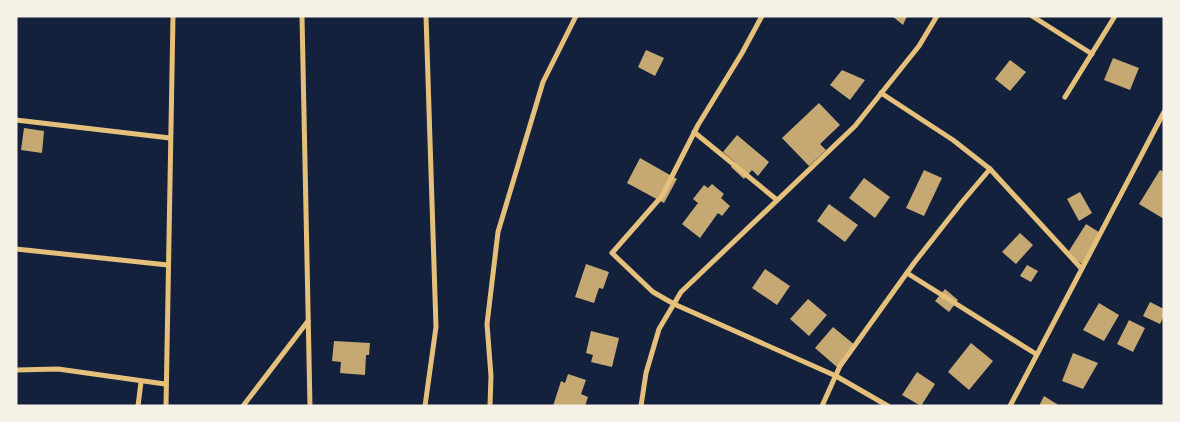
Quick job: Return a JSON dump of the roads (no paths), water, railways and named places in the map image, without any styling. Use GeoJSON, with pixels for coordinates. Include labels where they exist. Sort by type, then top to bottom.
{"type":"FeatureCollection","features":[{"type":"Feature","properties":{"kind":"street"},"geometry":{"type":"LineString","coordinates":[[166,406],[173,16]]}},
{"type":"Feature","properties":{"kind":"street"},"geometry":{"type":"LineString","coordinates":[[302,16],[310,406]]}},
{"type":"Feature","properties":{"kind":"street"},"geometry":{"type":"LineString","coordinates":[[425,406],[436,327],[426,16]]}},
{"type":"Feature","properties":{"kind":"street"},"geometry":{"type":"LineString","coordinates":[[490,406],[491,376],[487,324],[498,232],[543,82],[576,16]]}},
{"type":"Feature","properties":{"kind":"street"},"geometry":{"type":"LineString","coordinates":[[762,16],[694,132],[662,196],[612,253],[653,292],[674,304],[836,376],[888,406]]}},
{"type":"Feature","properties":{"kind":"street"},"geometry":{"type":"LineString","coordinates":[[641,406],[646,373],[659,329],[681,292],[855,126],[919,46],[937,16]]}},
{"type":"Feature","properties":{"kind":"street"},"geometry":{"type":"LineString","coordinates":[[1032,16],[1092,54]]}},
{"type":"Feature","properties":{"kind":"street"},"geometry":{"type":"LineString","coordinates":[[1065,98],[1115,16]]}},
{"type":"Feature","properties":{"kind":"street"},"geometry":{"type":"LineString","coordinates":[[881,93],[953,140],[990,169],[1081,268]]}},
{"type":"Feature","properties":{"kind":"street"},"geometry":{"type":"LineString","coordinates":[[1010,406],[1164,112]]}},
{"type":"Feature","properties":{"kind":"street"},"geometry":{"type":"LineString","coordinates":[[16,120],[170,138]]}},
{"type":"Feature","properties":{"kind":"street"},"geometry":{"type":"LineString","coordinates":[[694,132],[777,200]]}},
{"type":"Feature","properties":{"kind":"street"},"geometry":{"type":"LineString","coordinates":[[822,406],[840,366],[962,202],[990,169]]}},
{"type":"Feature","properties":{"kind":"street"},"geometry":{"type":"LineString","coordinates":[[16,249],[168,265]]}},
{"type":"Feature","properties":{"kind":"street"},"geometry":{"type":"LineString","coordinates":[[908,273],[1036,354]]}},
{"type":"Feature","properties":{"kind":"street"},"geometry":{"type":"LineString","coordinates":[[243,406],[308,321]]}},
{"type":"Feature","properties":{"kind":"street"},"geometry":{"type":"LineString","coordinates":[[16,370],[58,369],[166,384]]}},
{"type":"Feature","properties":{"kind":"street"},"geometry":{"type":"LineString","coordinates":[[138,406],[141,382]]}}]}
